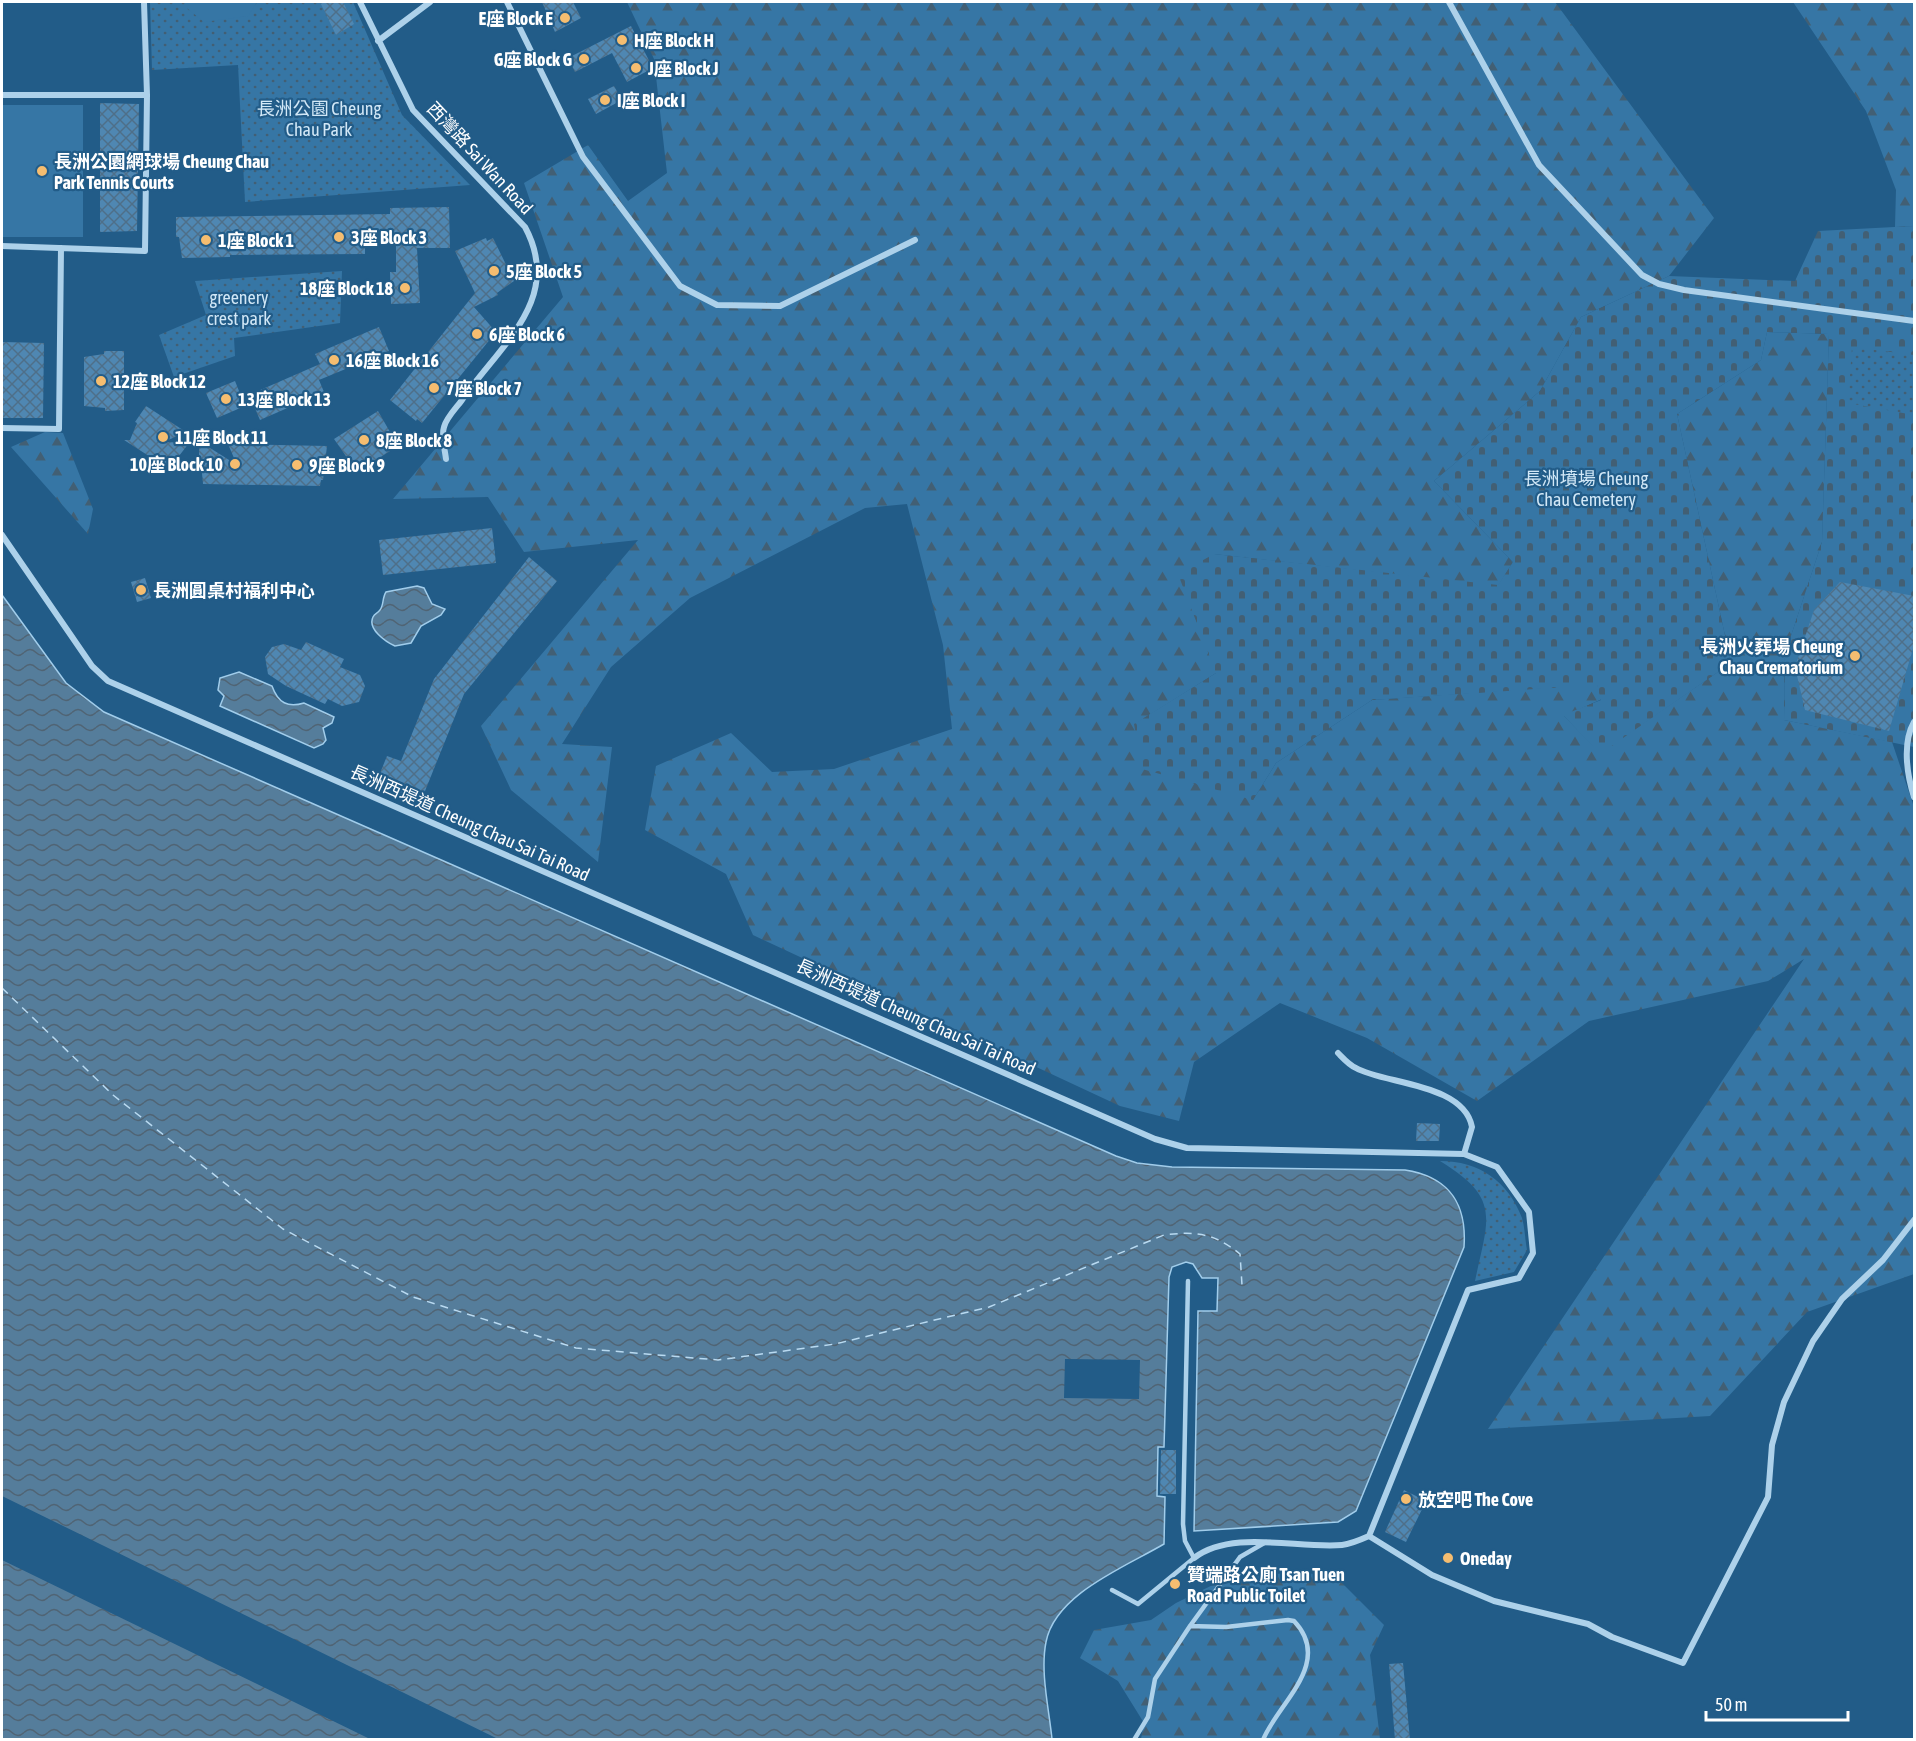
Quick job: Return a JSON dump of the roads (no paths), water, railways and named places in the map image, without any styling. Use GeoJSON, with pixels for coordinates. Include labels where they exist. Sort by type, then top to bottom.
{"type":"FeatureCollection","features":[{"type":"Feature","properties":{"kind":"street"},"geometry":{"type":"LineString","coordinates":[[2,246],[145,251],[147,95],[144,2]]}},
{"type":"Feature","properties":{"kind":"street","name":"西灣路 Sai Wan Road"},"geometry":{"type":"LineString","coordinates":[[360,2],[413,110],[525,227],[534,244],[538,261],[537,289],[527,314],[482,372],[444,427],[446,459]]}},
{"type":"Feature","properties":{"kind":"street"},"geometry":{"type":"LineString","coordinates":[[378,41],[430,2]]}},
{"type":"Feature","properties":{"kind":"street"},"geometry":{"type":"LineString","coordinates":[[507,2],[583,157],[680,286],[717,305],[780,306],[915,240]]}},
{"type":"Feature","properties":{"kind":"street"},"geometry":{"type":"LineString","coordinates":[[1449,2],[1539,165],[1642,275],[1659,284],[1684,290],[1914,321]]}},
{"type":"Feature","properties":{"kind":"street"},"geometry":{"type":"LineString","coordinates":[[2,95],[147,95]]}},
{"type":"Feature","properties":{"kind":"street"},"geometry":{"type":"LineString","coordinates":[[2,428],[59,429],[61,249]]}},
{"type":"Feature","properties":{"kind":"street","name":"長洲西堤道 Cheung Chau Sai Tai Road"},"geometry":{"type":"LineString","coordinates":[[2,535],[92,666],[108,681],[897,1024],[1155,1139],[1187,1148],[1464,1154],[1497,1167],[1528,1212],[1533,1253],[1519,1278],[1468,1290],[1369,1536]]}},
{"type":"Feature","properties":{"kind":"street"},"geometry":{"type":"LineString","coordinates":[[1914,722],[1907,758],[1914,797]]}},
{"type":"Feature","properties":{"kind":"street"},"geometry":{"type":"LineString","coordinates":[[1338,1053],[1356,1069],[1428,1089],[1462,1109],[1473,1127],[1464,1154]]}},
{"type":"Feature","properties":{"kind":"street"},"geometry":{"type":"LineString","coordinates":[[1194,1558],[1211,1548],[1269,1541],[1342,1545],[1369,1536],[1432,1575],[1494,1601],[1588,1624],[1612,1637],[1683,1663],[1768,1497],[1772,1445],[1785,1402],[1813,1341],[1842,1299],[1883,1260],[1914,1220]]}},
{"type":"Feature","properties":{"kind":"lane"},"geometry":{"type":"LineString","coordinates":[[1112,1590],[1138,1604],[1194,1558],[1185,1541],[1183,1524],[1188,1281]]}},
{"type":"Feature","properties":{"kind":"lane"},"geometry":{"type":"LineString","coordinates":[[1134,1740],[1148,1716],[1155,1679],[1190,1626],[1240,1557],[1269,1541]]}},
{"type":"Feature","properties":{"kind":"lane"},"geometry":{"type":"LineString","coordinates":[[1190,1626],[1226,1627],[1288,1620],[1294,1621],[1300,1629],[1306,1655],[1302,1678],[1295,1693],[1271,1721],[1263,1740]]}},
{"type":"Feature","properties":{"kind":"water"},"geometry":{"type":"Polygon","coordinates":[[[417,586],[424,588],[432,604],[445,609],[441,615],[421,626],[411,643],[395,646],[375,630],[373,617],[381,608],[386,592],[417,586]]]}},
{"type":"Feature","properties":{"kind":"water"},"geometry":{"type":"Polygon","coordinates":[[[2,595],[66,683],[104,712],[1116,1156],[1137,1163],[1172,1167],[1405,1170],[1434,1179],[1444,1186],[1459,1206],[1464,1232],[1464,1247],[1356,1511],[1338,1522],[1194,1531],[1198,1311],[1217,1311],[1218,1278],[1202,1278],[1193,1264],[1186,1262],[1172,1267],[1169,1277],[1164,1447],[1158,1447],[1157,1496],[1165,1497],[1164,1544],[1112,1572],[1077,1596],[1052,1625],[1046,1642],[1044,1666],[1052,1739],[2,1739],[2,595]]]}},
{"type":"Feature","properties":{"kind":"water"},"geometry":{"type":"Polygon","coordinates":[[[239,672],[272,686],[277,697],[284,703],[293,705],[304,703],[334,717],[332,723],[323,728],[326,740],[323,744],[314,748],[220,706],[224,696],[218,690],[220,678],[239,672]]]}},
{"type":"Feature","properties":{"kind":"place","name":"E座 Block E"},"geometry":{"type":"Point","coordinates":[565,18]}},
{"type":"Feature","properties":{"kind":"place","name":"H座 Block H"},"geometry":{"type":"Point","coordinates":[622,40]}},
{"type":"Feature","properties":{"kind":"place","name":"G座 Block G"},"geometry":{"type":"Point","coordinates":[584,59]}},
{"type":"Feature","properties":{"kind":"place","name":"J座 Block J"},"geometry":{"type":"Point","coordinates":[636,68]}},
{"type":"Feature","properties":{"kind":"place","name":"I座 Block I"},"geometry":{"type":"Point","coordinates":[605,100]}},
{"type":"Feature","properties":{"kind":"place","name":"長洲公園網球場 Cheung Chau Park Tennis Courts"},"geometry":{"type":"Point","coordinates":[42,171]}},
{"type":"Feature","properties":{"kind":"place","name":"3座 Block 3"},"geometry":{"type":"Point","coordinates":[339,237]}},
{"type":"Feature","properties":{"kind":"place","name":"1座 Block 1"},"geometry":{"type":"Point","coordinates":[206,240]}},
{"type":"Feature","properties":{"kind":"place","name":"5座 Block 5"},"geometry":{"type":"Point","coordinates":[494,271]}},
{"type":"Feature","properties":{"kind":"place","name":"18座 Block 18"},"geometry":{"type":"Point","coordinates":[405,288]}},
{"type":"Feature","properties":{"kind":"place","name":"6座 Block 6"},"geometry":{"type":"Point","coordinates":[477,334]}},
{"type":"Feature","properties":{"kind":"place","name":"16座 Block 16"},"geometry":{"type":"Point","coordinates":[334,360]}},
{"type":"Feature","properties":{"kind":"place","name":"12座 Block 12"},"geometry":{"type":"Point","coordinates":[101,381]}},
{"type":"Feature","properties":{"kind":"place","name":"7座 Block 7"},"geometry":{"type":"Point","coordinates":[434,388]}},
{"type":"Feature","properties":{"kind":"place","name":"13座 Block 13"},"geometry":{"type":"Point","coordinates":[226,399]}},
{"type":"Feature","properties":{"kind":"place","name":"11座 Block 11"},"geometry":{"type":"Point","coordinates":[163,437]}},
{"type":"Feature","properties":{"kind":"place","name":"8座 Block 8"},"geometry":{"type":"Point","coordinates":[364,440]}},
{"type":"Feature","properties":{"kind":"place","name":"10座 Block 10"},"geometry":{"type":"Point","coordinates":[235,464]}},
{"type":"Feature","properties":{"kind":"place","name":"9座 Block 9"},"geometry":{"type":"Point","coordinates":[297,465]}},
{"type":"Feature","properties":{"kind":"place","name":"長洲圓桌村福利中心"},"geometry":{"type":"Point","coordinates":[141,590]}},
{"type":"Feature","properties":{"kind":"place","name":"長洲火葬場 Cheung Chau Crematorium"},"geometry":{"type":"Point","coordinates":[1855,656]}},
{"type":"Feature","properties":{"kind":"place","name":"放空吧 The Cove"},"geometry":{"type":"Point","coordinates":[1406,1499]}},
{"type":"Feature","properties":{"kind":"place","name":"Oneday"},"geometry":{"type":"Point","coordinates":[1448,1558]}},
{"type":"Feature","properties":{"kind":"place","name":"贊端路公廁 Tsan Tuen Road Public Toilet"},"geometry":{"type":"Point","coordinates":[1175,1584]}},
{"type":"Feature","properties":{"kind":"park label","name":"長洲公園 Cheung Chau Park"},"geometry":{"type":"Point","coordinates":[319,118]}},
{"type":"Feature","properties":{"kind":"park label","name":"greenery crest park"},"geometry":{"type":"Point","coordinates":[239,307]}},
{"type":"Feature","properties":{"kind":"park label","name":"長洲墳場 Cheung Chau Cemetery"},"geometry":{"type":"Point","coordinates":[1586,488]}}]}
